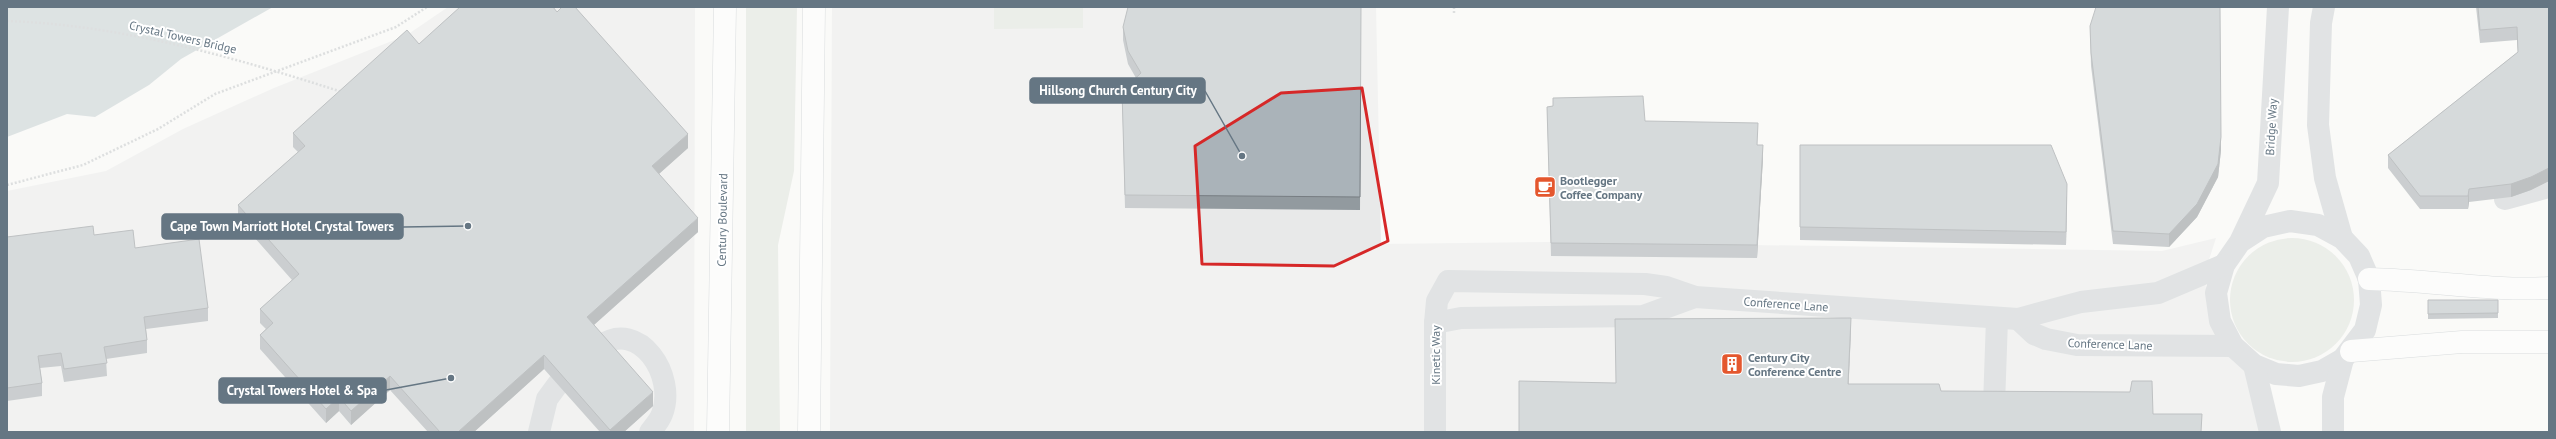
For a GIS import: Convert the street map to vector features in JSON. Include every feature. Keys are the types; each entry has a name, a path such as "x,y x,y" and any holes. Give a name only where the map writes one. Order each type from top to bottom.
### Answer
{"main road":[{"name":"Century Boulevard","path":"718,432 725,7"},
{"path":"809,432 814,7"},
{"path":"2369,279 2408,280 2523,289 2549,288"},
{"path":"2347,355 2462,342 2549,342"}],"lane":[{"name":"Bridge Way","path":"2278,7 2268,183 2240,242 2224,265 2216,292 2220,321 2233,346 2254,365 2276,374 2299,376 2322,371 2347,355"},
{"name":"Bridge Way","path":"2324,7 2321,23 2318,125 2325,178 2342,238"},
{"path":"2505,199 2549,186"},
{"name":"Bridge Way","path":"2240,242 2263,227 2290,221 2318,225 2342,238 2359,256 2369,279 2371,305 2365,330 2347,355 2333,397 2333,432"},
{"name":"Conference Lane","path":"1448,281 1645,284 1666,287 1695,297 2008,319 2081,302 2158,293 2224,265"},
{"name":"Kinetic Way","path":"1435,432 1434,323 1437,301 1448,281"},
{"name":"Conference Lane","path":"1434,323 1461,318 1643,316 1695,297"},
{"path":"1994,405 2008,319"},
{"name":"Conference Lane","path":"2008,319 2046,340 2077,345 2233,346"},
{"path":"600,346 608,340 616,339 634,343 647,350 659,365 665,381 666,400 662,416 650,432"},
{"path":"2254,365 2270,432"},
{"path":"539,432 545,404 558,384"}],"path":[{"path":"7,185 83,165 158,129 215,94 396,27 427,7"},
{"path":"1454,7 1454,14"},
{"name":"Crystal Towers Bridge","path":"7,21 126,33 242,60 343,92"}],"highlighted area":[{"path":"1362,88 1388,241 1334,266 1202,264 1195,146 1281,93"}],"shaded area":[{"path":"7,7 273,7 181,59 149,85 95,117 67,114 7,137"},
{"path":"448,7 695,7 694,432 7,432 7,191 106,171 183,129 274,88 407,35"},
{"path":"746,7 797,7 794,171 778,245 780,432 746,432"},
{"path":"832,7 1376,7 1381,244 1548,242 2162,251 2216,238 2205,272 2207,307 2221,340 2246,365 2262,432 830,432"},
{"path":"994,7 1083,7 1083,28 994,29"},
{"path":"2298,238 2316,242 2327,248 2340,260 2350,276 2354,300 2350,324 2344,335 2332,348 2310,360 2286,362 2268,358 2257,352 2244,340 2232,318 2230,294 2234,276 2240,265 2252,252 2274,240"}],"building":[{"path":"460,7 553,7 557,12 562,7 575,7 688,134 652,166 698,218 587,317 653,392 610,430 544,355 458,432 440,432 390,376 351,411 339,397 326,409 260,335 273,323 260,309 299,274 238,205 305,146 293,133 407,30 419,44"},
{"path":"1128,7 1361,7 1360,197 1125,195 1122,91 1141,73 1128,51 1123,27"},
{"path":"2096,7 2220,7 2221,137 2218,164 2197,204 2169,234 2113,231 2091,53 2090,26"},
{"path":"2478,7 2549,7 2549,168 2531,177 2511,184 2469,189 2468,196 2420,196 2388,155 2518,52 2517,27 2480,30"},
{"path":"1643,96 1645,121 1758,123 1757,145 1763,145 1757,245 1551,243 1547,107 1553,106 1553,98"},
{"path":"1800,145 2051,145 2067,184 2066,232 1800,227"},
{"path":"93,226 94,235 133,230 135,248 199,239 208,308 144,317 147,340 104,347 107,363 64,369 61,353 38,356 42,383 7,388 7,237"},
{"path":"2428,300 2498,300 2498,313 2428,314"},
{"name":"Century City Conference Centre","path":"1851,318 1848,384 1939,384 1941,391 2130,392 2132,381 2152,381 2153,414 2202,414 2201,432 1519,432 1519,381 1616,383 1615,319"}],"place":[{"name":"Hillsong Church Century City","path":"1242,156"},
{"name":"Bootlegger Coffee Company","path":"1545,187"},
{"name":"Cape Town Marriott Hotel Crystal Towers","path":"468,226"},
{"name":"Century City Conference Centre","path":"1732,364"},
{"name":"Crystal Towers Hotel & Spa","path":"451,378"}]}
